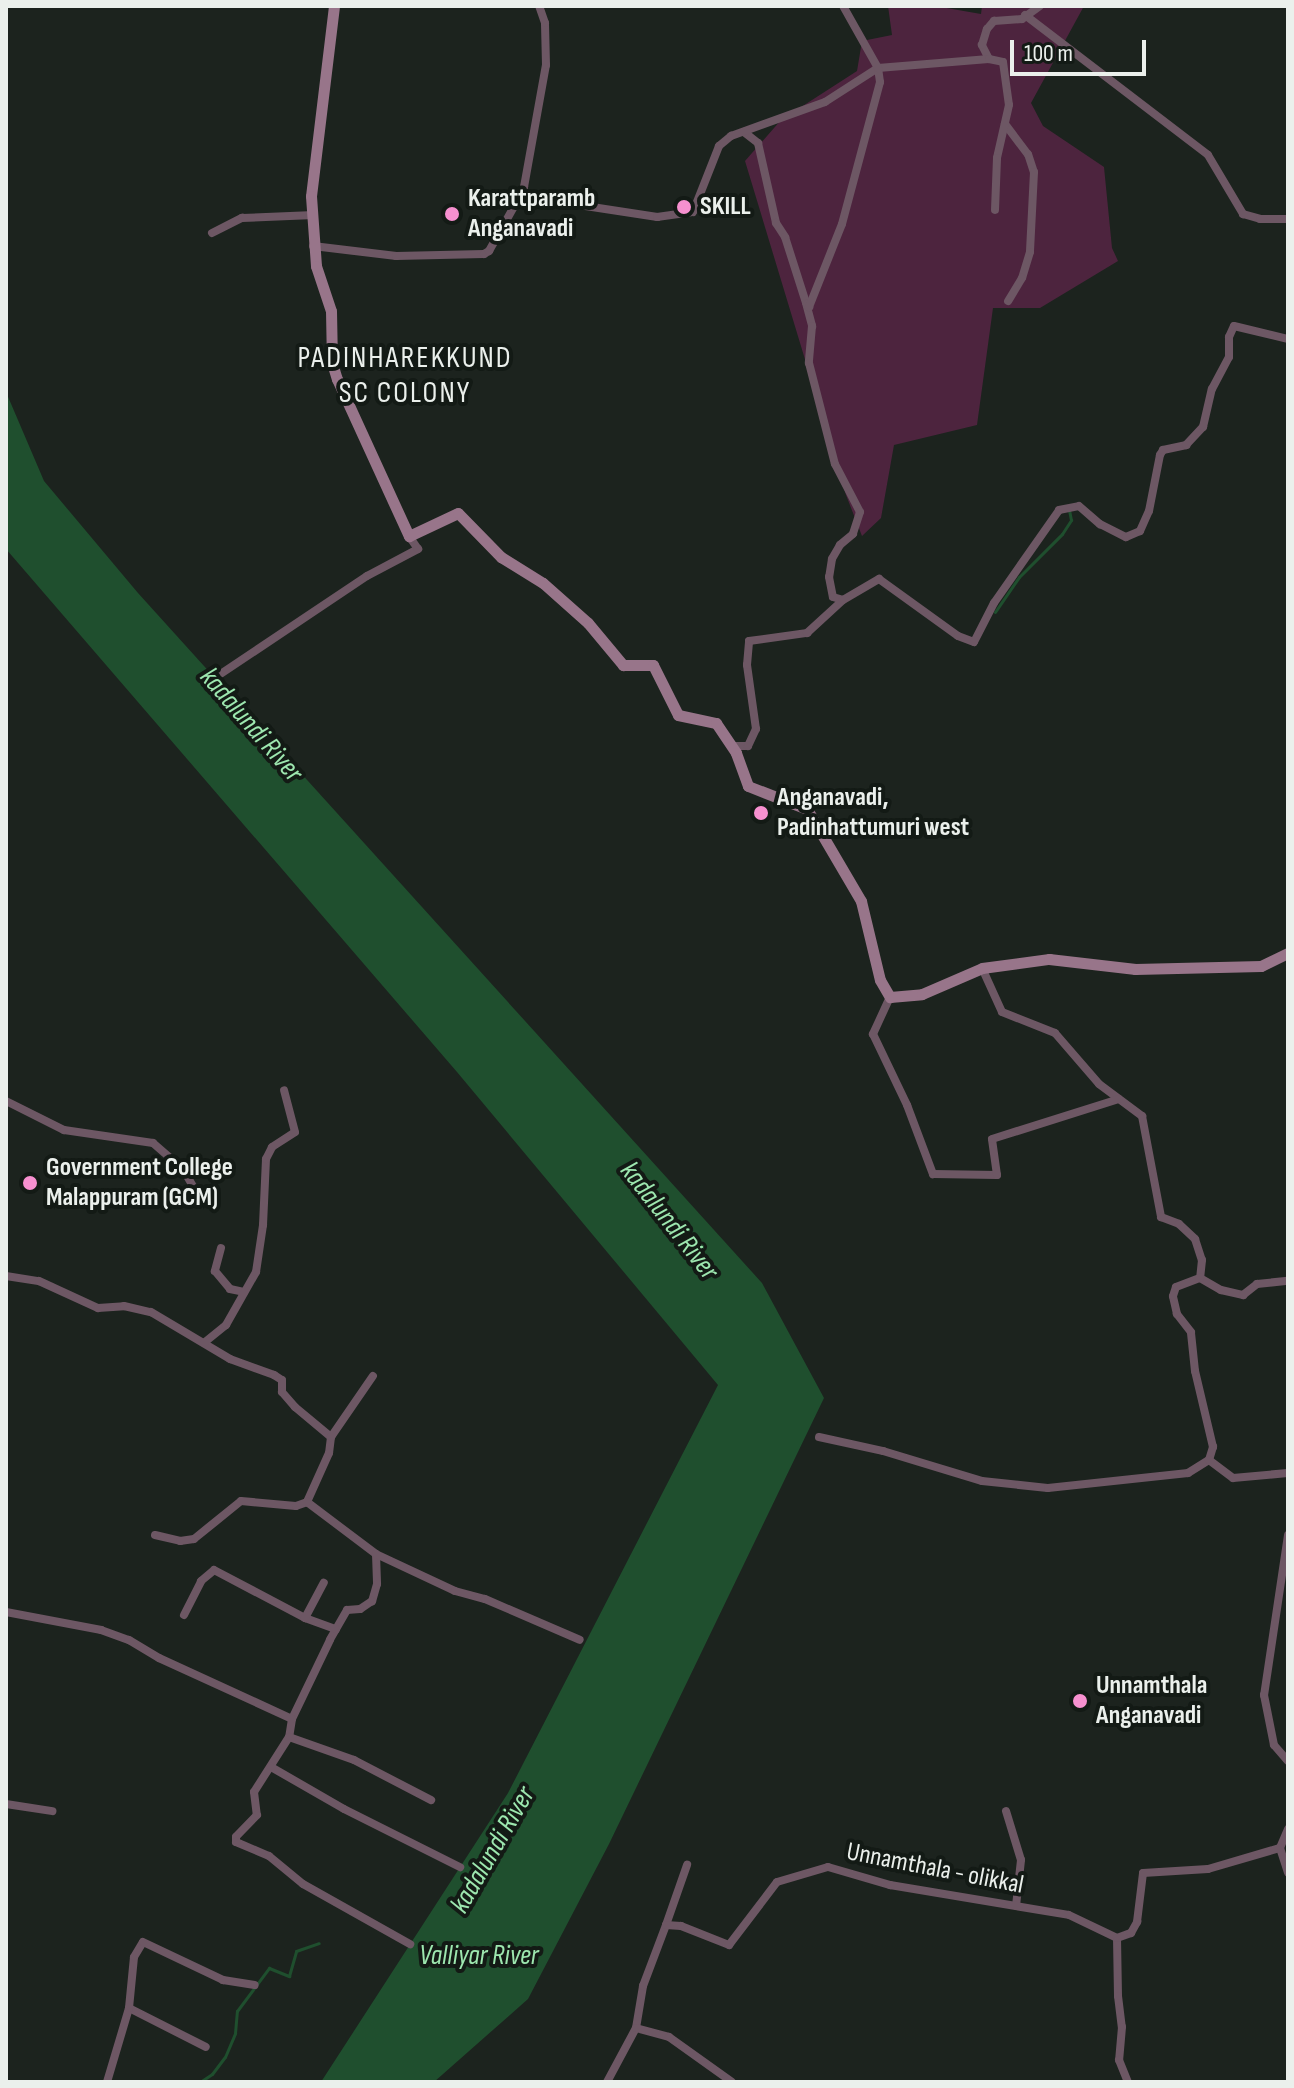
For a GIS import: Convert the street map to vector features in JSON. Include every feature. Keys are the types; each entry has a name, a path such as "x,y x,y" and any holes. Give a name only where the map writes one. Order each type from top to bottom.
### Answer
{"main road":[{"path":"334,6 311,196 313,246 316,266 331,311 332,363 337,379 409,536 458,513 501,557 543,583 588,623 623,665 653,665 678,715 716,723 731,746 748,786 807,809 861,901 880,980 890,997 922,994 982,968 1049,959 1135,969 1261,966 1288,953"}],"street":[{"path":"313,246 396,256 484,254 492,246 520,196 546,65 545,23 539,6"},
{"path":"806,303 809,307 842,224 880,82 878,68 843,6"},
{"path":"989,59 982,45 987,29 994,21 1013,21 1040,6"},
{"path":"1025,15 1208,155 1243,214 1260,219 1288,219"},
{"path":"520,196 657,217 693,212 719,146 743,131 825,102 878,68 989,59 1003,62 1009,105 997,158 995,210"},
{"path":"1005,124 1028,154 1034,172 1030,252 1022,278 1008,301"},
{"path":"743,131 758,143 776,223 785,237 812,326 809,363 835,464 860,512 853,534 840,545 832,559 829,577 833,597 843,600"},
{"path":"212,233 242,218 314,215"},
{"path":"731,746 748,746 756,729 747,665 749,641 807,633 843,600 879,579 958,636 974,642 994,603 1059,510 1079,506 1100,524 1126,537 1140,531 1149,511 1163,450 1186,445 1203,427 1212,389 1229,357 1229,337 1234,326 1288,339"},
{"path":"219,675 367,576 418,549 409,536"},
{"path":"982,968 1002,1012 1055,1033 1099,1084 1142,1116 1161,1217 1179,1224 1195,1239 1202,1260 1200,1278"},
{"path":"890,997 873,1034 907,1105 933,1174 997,1175 992,1139 1119,1099"},
{"path":"205,1342 226,1325 256,1272 261,1246 266,1159 272,1147 295,1132 284,1090"},
{"path":"6,1101 64,1130 153,1143 183,1169 195,1190"},
{"path":"221,1248 215,1271 230,1289 244,1292"},
{"path":"6,1276 39,1281 98,1308 124,1306 151,1312 230,1359 256,1366 282,1380 282,1392 331,1437"},
{"path":"1200,1278 1221,1290 1243,1295 1257,1284 1288,1281"},
{"path":"819,1437 883,1451 982,1481 1048,1488 1188,1473 1209,1460 1213,1447 1195,1371 1191,1332 1177,1314 1173,1296 1176,1287 1200,1278"},
{"path":"155,1535 180,1541 194,1539 241,1501 296,1506 307,1502 329,1453 331,1437 373,1376"},
{"path":"1209,1460 1233,1478 1288,1473"},
{"path":"307,1502 376,1554 455,1591 485,1599 580,1640"},
{"path":"1288,1535 1264,1695 1274,1745 1288,1761"},
{"path":"376,1554 372,1601 360,1609 347,1610 336,1629 292,1719 289,1737 254,1792 257,1815 236,1842 269,1856 303,1884 410,1944"},
{"path":"184,1615 201,1581 214,1570 305,1618 336,1629"},
{"path":"305,1618 324,1583"},
{"path":"6,1612 101,1630 129,1640 159,1658 292,1719"},
{"path":"289,1737 354,1760 431,1800"},
{"path":"271,1767 344,1809 460,1867"},
{"path":"6,1804 52,1811"},
{"path":"1006,1811 1021,1860 1016,1906"},
{"path":"1288,1829 1280,1848 1288,1873"},
{"path":"1128,2082 1119,2060 1122,2027 1117,1938 1131,1933 1137,1922 1143,1873 1208,1869 1280,1848"},
{"path":"607,2082 636,2028 643,1986 687,1865"},
{"name":"Unnamthala - olikkal","path":"666,1925 681,1926 729,1945 777,1882 828,1867 890,1885 1069,1915 1117,1938"},
{"path":"107,2082 129,2008 134,1957 143,1942 223,1980 255,1985"},
{"path":"129,2008 160,2021 206,2047"},
{"path":"636,2028 669,2037 732,2082"}],"shaded area":[{"path":"888,6 935,6 981,14 982,6 1084,6 1031,103 1043,126 1104,167 1112,248 1118,261 1040,308 993,308 977,425 894,445 881,518 862,536 846,495 745,161 781,120 857,71 862,41 892,35"}],"water":[{"name":"Valliyar River","path":"6,392 44,481 138,593 762,1283 824,1398 609,1844 528,1999 434,2082 321,2082 508,1793 718,1385 457,1072 6,549"}],"waterway":[{"path":"995,612 1019,577 1062,534 1071,520 1069,510"},
{"path":"200,2082 212,2074 225,2057 235,2033 237,2011 269,1968 289,1976 296,1951 319,1943"}],"place":[{"name":"SKILL","path":"684,207"},
{"name":"Karattparamb Anganavadi","path":"452,214"},
{"name":"Anganavadi, Padinhattumuri west","path":"761,813"},
{"name":"Government College Malappuram (GCM)","path":"30,1183"},
{"name":"Unnamthala Anganavadi","path":"1080,1701"}],"district":[{"name":"PADINHAREKKUND SC COLONY","path":"405,375"}],"water label":[{"name":"kadalundi River","path":"251,725"},
{"name":"kadalundi River","path":"669,1221"},
{"name":"kadalundi River","path":"493,1850"}]}
